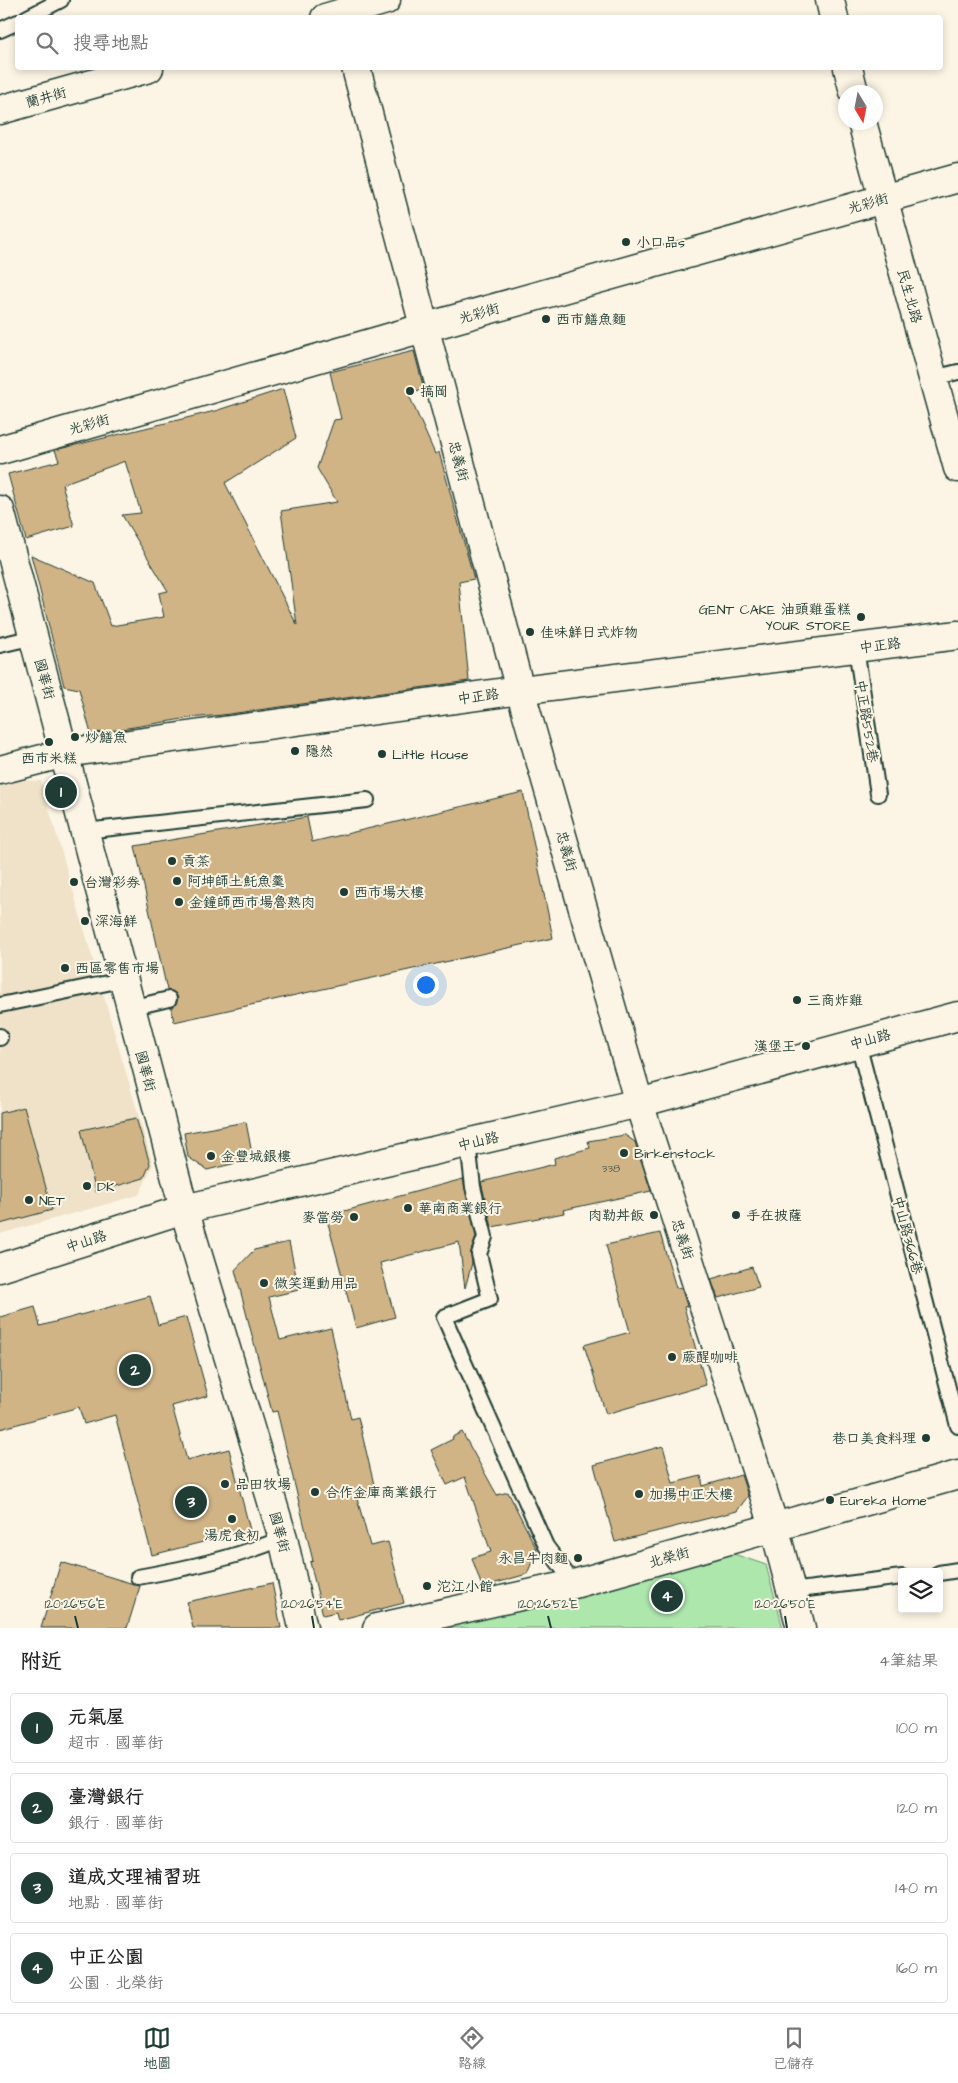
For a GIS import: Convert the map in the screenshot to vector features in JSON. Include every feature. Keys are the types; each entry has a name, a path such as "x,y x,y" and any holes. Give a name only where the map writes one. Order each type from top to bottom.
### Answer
{"street":[{"path":"337,12 386,0"},
{"path":"830,0 833,15"},
{"name":"蘭井街","path":"0,110 143,70"},
{"name":"忠義街","path":"357,70 520,690 639,1103 774,1526 801,1628"},
{"path":"848,70 852,85"},
{"name":"民生北路","path":"864,130 883,199 945,375 958,468"},
{"name":"光彩街","path":"0,450 423,328 958,178"},
{"name":"國華街","path":"0,510 65,753 122,980 184,1209 283,1538 302,1628"},
{"name":"中正路","path":"0,770 65,753 520,690 958,635"},
{"name":"中山路","path":"0,1268 184,1209 639,1103 958,1016"},
{"name":"北榮街","path":"377,1628 574,1584 958,1474"}],"lane":[{"path":"32,15 62,0"},
{"path":"0,30 15,23"},
{"path":"0,645 34,637"},
{"name":"中正路552巷","path":"856,648 878,794"},
{"path":"85,831 367,800"},
{"path":"0,1005 122,980"},
{"path":"130,1008 169,999"},
{"name":"中山路366巷","path":"858,1042 958,1426"},
{"path":"468,1143 473,1187 485,1237 478,1254 490,1299 444,1317 546,1546 574,1584"},
{"path":"138,1577 195,1567 259,1548 283,1538"},
{"path":"943,1572 958,1570"},
{"path":"791,1591 898,1578"}],"shaded area":[{"path":"16,780 41,781 153,1165 139,1195 0,1234 0,785"}],"green space":[{"path":"725,1551 766,1565 783,1628 443,1628"}],"building":[{"path":"414,351 424,389 408,393 435,454 439,452 474,579 459,582 469,681 189,718 91,734 79,689 64,686 31,555 95,583 111,626 164,617 159,593 168,591 122,515 141,513 125,461 62,484 74,526 26,540 8,474 59,461 55,450 215,411 283,389 296,438 225,483 297,625 281,511 337,502 317,468 334,420 341,419 330,372"},
{"name":"西市場大樓","path":"523,792 553,938 174,1022 171,1008 175,1005 178,998 175,993 167,990 135,846 307,817 312,842"},
{"path":"24,1107 52,1210 0,1224 0,1113"},
{"path":"136,1118 150,1164 144,1178 96,1192 81,1130"},
{"path":"246,1122 253,1159 207,1170 188,1157 184,1133"},
{"path":"625,1135 635,1142 651,1191 563,1210 564,1213 492,1227 481,1182 555,1164 554,1158 590,1148 588,1141"},
{"path":"463,1179 476,1237 471,1252 472,1263 465,1288 459,1242 380,1263 395,1317 356,1328 326,1216"},
{"path":"660,1233 676,1288 681,1287 687,1306 684,1307 706,1385 606,1414 584,1345 630,1332 606,1245"},
{"path":"289,1242 299,1290 269,1297 280,1340 331,1328 351,1419 358,1417 376,1493 357,1498 370,1546 388,1542 404,1603 338,1620 336,1612 323,1615 310,1562 313,1561 277,1411 272,1412 235,1270 254,1250"},
{"path":"752,1267 759,1287 718,1298 711,1279"},
{"path":"150,1296 158,1325 186,1317 208,1396 172,1406 187,1460 229,1449 250,1530 152,1555 115,1415 84,1424 79,1407 0,1429 0,1317 35,1307 40,1326"},
{"path":"462,1432 497,1495 508,1492 537,1550 527,1574 482,1587 472,1558 491,1552 465,1477 447,1485 431,1450 453,1439 452,1437"},
{"name":"加揚中正大樓","path":"663,1446 673,1483 701,1476 703,1486 741,1475 748,1496 737,1511 615,1542 594,1465"},
{"path":"61,1562 140,1586 127,1628 41,1628"},
{"path":"272,1583 281,1628 193,1628 187,1602"}],"place":[{"name":"小口品s","path":"626,242"},
{"name":"西市鱔魚麵","path":"546,319"},
{"name":"搞岡","path":"410,391"},
{"name":"GENT CAKE 油頭雞蛋糕 YOUR STORE","path":"861,617"},
{"name":"佳味鮮日式炸物","path":"530,632"},
{"name":"炒鱔魚","path":"75,737"},
{"name":"西市米糕","path":"49,742"},
{"name":"隱然","path":"295,751"},
{"name":"Little House","path":"382,754"},
{"name":"元氣屋","path":"61,792"},
{"name":"貢茶","path":"172,861"},
{"name":"阿坤師土魠魚羹","path":"177,881"},
{"name":"台灣彩券","path":"74,882"},
{"name":"西市場大樓","path":"344,892"},
{"name":"金鐘師西市場魯熟肉","path":"179,902"},
{"name":"深海鮮","path":"85,921"},
{"name":"西區零售市場","path":"65,968"},
{"name":"三商炸雞","path":"797,1000"},
{"name":"漢堡王","path":"806,1046"},
{"name":"Birkenstock","path":"624,1153"},
{"name":"金豐城銀樓","path":"211,1156"},
{"name":"DK","path":"87,1186"},
{"name":"NET","path":"29,1200"},
{"name":"華南商業銀行","path":"408,1208"},
{"name":"肉勒丼飯","path":"654,1215"},
{"name":"手在披薩","path":"736,1215"},
{"name":"麥當勞","path":"354,1217"},
{"name":"微笑運動用品","path":"264,1283"},
{"name":"蕨醒咖啡","path":"672,1357"},
{"name":"臺灣銀行","path":"135,1370"},
{"name":"巷口美食料理","path":"926,1438"},
{"name":"品田牧場","path":"225,1484"},
{"name":"合作金庫商業銀行","path":"315,1492"},
{"name":"加揚中正大樓","path":"639,1494"},
{"name":"Eureka Home","path":"830,1500"},
{"name":"道成文理補習班","path":"191,1502"},
{"name":"湯虎食初","path":"232,1519"},
{"name":"永昌牛肉麵","path":"578,1558"},
{"name":"沱江小館","path":"427,1586"},
{"name":"中正公園","path":"667,1596"}]}
